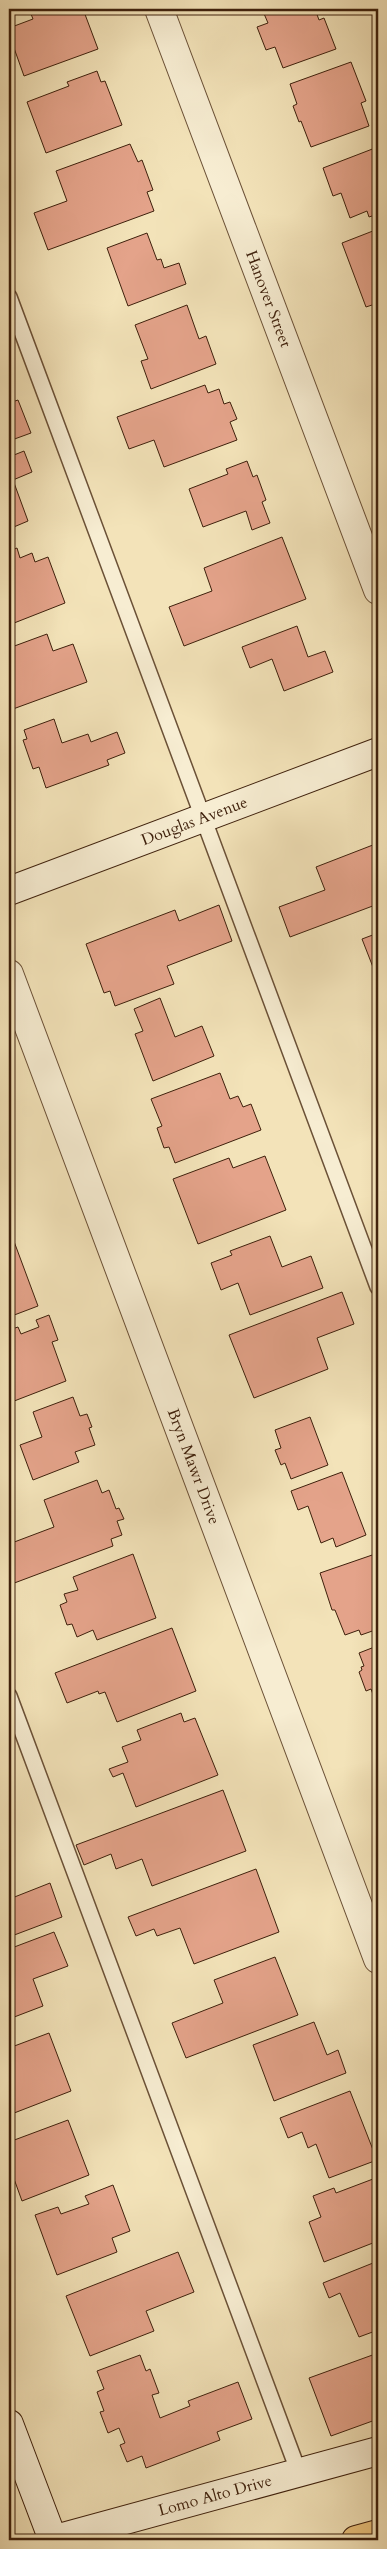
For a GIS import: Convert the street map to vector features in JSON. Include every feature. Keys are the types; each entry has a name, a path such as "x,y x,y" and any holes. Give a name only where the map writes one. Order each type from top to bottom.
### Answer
{"highway":[{"path":"356,2540 378,2534"}],"street":[{"name":"Hanover Street","path":"159,9 378,590"},
{"name":"Douglas Avenue","path":"9,891 378,752"},
{"name":"Bryn Mawr Drive","path":"9,974 378,1960"},
{"path":"9,2424 52,2540"},
{"name":"Lomo Alto Drive","path":"52,2540 378,2451"}],"lane":[{"path":"9,297 378,1287"},
{"path":"9,1696 299,2473"}],"building":[{"path":"29,9 83,9 98,49 24,76 9,34 9,28 33,19"},
{"path":"262,9 315,9 319,20 324,18 336,49 283,68 275,47 266,50 257,27 268,23"},
{"path":"351,62 366,101 361,103 369,126 311,147 293,106 297,104 290,84"},
{"path":"97,71 101,82 105,81 122,125 46,153 27,102 69,86 67,82"},
{"path":"130,144 138,162 142,160 153,190 147,192 154,211 48,250 34,213 67,201 56,171"},
{"path":"375,148 378,156 378,214 369,217 367,211 350,218 341,193 333,196 323,168"},
{"path":"378,229 378,303 366,307 342,243"},
{"path":"147,233 157,260 161,259 164,268 179,263 186,284 128,306 107,248"},
{"path":"187,305 199,339 206,336 216,364 151,389 141,361 148,359 135,325"},
{"path":"205,385 208,393 219,389 224,404 230,402 237,419 230,422 237,440 164,467 154,440 129,449 117,417"},
{"path":"18,400 31,433 9,441 9,403"},
{"path":"24,451 32,472 13,480 28,521 9,529 9,457"},
{"path":"247,461 253,477 257,475 266,500 262,502 270,523 252,530 246,511 203,527 189,489 228,474 226,469"},
{"path":"282,537 306,599 184,646 169,607 212,591 204,568"},
{"path":"17,548 20,558 32,553 35,562 48,557 65,603 9,625 9,551"},
{"path":"297,626 308,657 325,651 333,672 284,691 272,659 250,668 242,647"},
{"path":"47,634 53,651 73,644 87,682 13,709 9,697 9,648"},
{"path":"54,719 62,743 88,734 91,742 117,732 125,753 107,760 109,765 46,788 39,767 33,769 23,740 27,739 24,730"},
{"path":"378,843 378,904 290,937 279,907 325,890 316,867"},
{"path":"219,905 232,941 167,966 174,984 115,1006 110,991 104,993 86,944 175,910 179,921"},
{"path":"378,933 378,980 362,939"},
{"path":"160,998 175,1037 202,1026 214,1056 153,1081 135,1034 143,1031 134,1009"},
{"path":"220,1073 230,1099 238,1096 243,1107 251,1104 261,1130 175,1163 169,1147 164,1148 157,1128 162,1126 151,1099"},
{"path":"265,1156 286,1210 198,1244 173,1179 229,1158 233,1168"},
{"path":"12,1236 38,1306 9,1317 9,1237"},
{"path":"270,1236 282,1267 311,1256 323,1288 250,1315 238,1283 221,1290 211,1263 232,1255 230,1251"},
{"path":"342,1292 354,1324 317,1338 328,1369 254,1398 229,1335"},
{"path":"49,1315 58,1340 52,1342 66,1381 9,1403 9,1330 18,1327 21,1334 39,1327 36,1320"},
{"path":"73,1397 80,1416 87,1414 92,1427 89,1428 95,1445 75,1452 79,1462 33,1480 20,1445 42,1437 33,1412"},
{"path":"310,1417 328,1465 291,1479 285,1463 281,1465 275,1450 281,1448 275,1430"},
{"path":"342,1472 366,1535 336,1547 333,1538 321,1543 308,1506 298,1510 291,1491"},
{"path":"97,1480 102,1493 109,1490 116,1509 119,1508 124,1519 117,1521 122,1535 111,1539 113,1546 9,1585 9,1544 54,1527 44,1500"},
{"path":"378,1553 378,1629 361,1635 359,1630 345,1635 335,1610 332,1610 320,1573"},
{"path":"133,1554 156,1618 97,1640 93,1630 77,1637 72,1624 67,1625 60,1605 67,1602 64,1594 78,1590 73,1577"},
{"path":"172,1628 196,1691 117,1722 105,1692 99,1694 98,1691 67,1703 55,1673"},
{"path":"378,1641 378,1708 371,1689 366,1691 359,1672 362,1670 361,1667 364,1666 359,1653 377,1646 376,1642"},
{"path":"181,1713 184,1722 195,1718 218,1775 136,1807 123,1773 113,1777 109,1769 128,1762 122,1747 141,1740 137,1730"},
{"path":"223,1790 246,1851 152,1886 142,1859 116,1869 111,1854 84,1865 76,1845"},
{"path":"256,1869 279,1932 194,1964 180,1928 157,1936 154,1929 136,1936 128,1917"},
{"path":"50,1883 62,1917 9,1937 9,1890 12,1898"},
{"path":"54,1932 68,1966 33,1979 43,2006 9,2019 9,1949"},
{"path":"275,1957 298,2015 186,2058 172,2023 223,2003 214,1980"},
{"path":"314,2022 327,2055 338,2050 346,2073 274,2101 253,2045"},
{"path":"49,2033 71,2091 9,2115 9,2048"},
{"path":"350,2091 377,2160 329,2178 316,2144 308,2148 302,2132 288,2138 280,2118"},
{"path":"68,2120 89,2175 22,2201 9,2165 9,2142"},
{"path":"373,2179 378,2192 378,2241 324,2262 309,2222 321,2217 313,2196 334,2188 336,2193"},
{"path":"113,2185 130,2231 112,2238 117,2252 57,2275 35,2215 58,2207 61,2214 89,2204 85,2196"},
{"path":"178,2252 194,2292 146,2311 154,2331 90,2356 66,2296"},
{"path":"378,2261 378,2330 359,2337 340,2293 329,2298 323,2283"},
{"path":"378,2353 378,2419 331,2436 309,2378"},
{"path":"140,2355 146,2371 150,2369 159,2393 152,2395 160,2418 190,2406 188,2401 238,2382 252,2419 217,2432 220,2440 146,2468 142,2456 127,2462 120,2445 125,2443 119,2428 108,2433 100,2412 104,2411 97,2392 104,2389 97,2371"}]}
